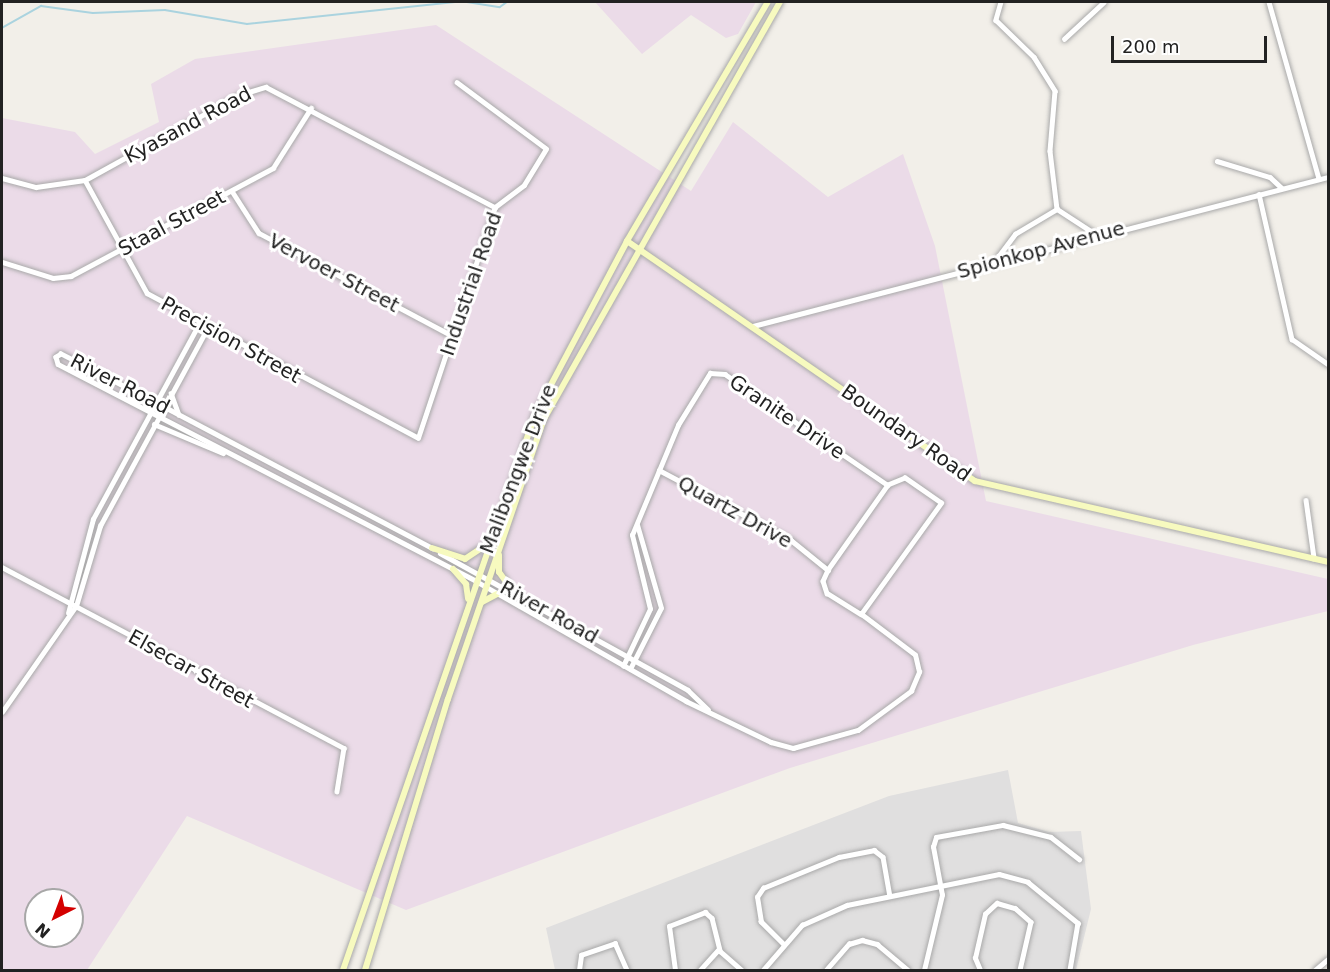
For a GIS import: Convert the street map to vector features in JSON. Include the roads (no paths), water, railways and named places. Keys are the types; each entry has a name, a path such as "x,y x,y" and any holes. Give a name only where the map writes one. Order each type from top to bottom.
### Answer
{"main road":[{"name":"Malibongwe Drive","path":"343,970 477,577 535,415 627,241 768,2"},
{"name":"Malibongwe Drive","path":"365,970 500,542 548,411 637,248 780,2"},
{"name":"Boundary Road","path":"627,241 975,481 1329,562"},
{"path":"432,549 465,559 476,556 491,540"},
{"path":"500,542 499,572 512,590"},
{"path":"453,569 466,586 468,606"},
{"path":"481,603 497,594"}],"street":[{"path":"1001,2 996,20 1034,57 1055,92 1050,151 1057,209 1096,236"},
{"path":"1064,39 1104,2"},
{"path":"1269,2 1319,179"},
{"name":"Industrial Road","path":"422,425 495,207 524,185 546,149 540,140 457,84"},
{"name":"Kyasand Road","path":"2,178 28,186 85,180 250,90 274,88 495,207"},
{"name":"Staal Street","path":"2,262 64,279 232,191 280,161 312,108"},
{"path":"1217,160 1270,177 1282,188"},
{"name":"Spionkop Avenue","path":"753,326 1329,177"},
{"name":"Precision Street","path":"85,180 147,292 207,329 410,435 418,438 422,425"},
{"name":"Vervoer Street","path":"232,191 259,233 453,336"},
{"path":"1259,194 1292,339 1329,364"},
{"path":"994,262 1015,234 1057,209"},
{"path":"68,613 67,602 93,519 154,402 199,324"},
{"path":"2,712 68,613 76,606 99,528 158,415 207,329"},
{"name":"River Road","path":"477,577 432,549 163,406 61,354 56,357 58,364 453,569 512,590 688,690 708,709"},
{"name":"Granite Drive","path":"623,666 650,609 633,545 637,525 659,470 697,389 710,373 719,371 888,485"},
{"path":"171,393 179,415"},
{"path":"154,424 231,455"},
{"name":"Quartz Drive","path":"659,470 775,530 828,570"},
{"path":"708,709 771,742 793,747 858,730 882,715 911,691 919,672 915,655 903,642 827,593 823,581 828,570 888,485 905,478 941,503 861,614"},
{"path":"1306,500 1314,558"},
{"path":"630,669 661,602 637,525"},
{"name":"Elsecar Street","path":"2,567 344,748 337,791"},
{"name":"River Road","path":"488,582 497,594 623,666 708,709"},
{"path":"924,970 940,885 934,840 1003,825 1048,836 1079,859"},
{"path":"784,945 761,922 757,897 763,888 839,857 874,850 883,857 890,895"},
{"path":"763,970 784,945 809,921 890,895 999,874 1028,882 1078,923 1070,970"},
{"path":"981,970 975,961 985,914 997,903 1015,908 1031,922 1020,970"},
{"path":"675,970 668,934 673,923 709,913 719,949 742,970"},
{"path":"826,970 849,944 865,940 908,970"},
{"path":"579,970 581,956 613,943 622,948 627,970"},
{"path":"700,970 719,949"},
{"path":"1315,970 1329,959"}],"waterway":[{"path":"2,28 41,6 93,13 165,10 247,24 455,2"},
{"path":"467,2 500,7 507,2"}]}
